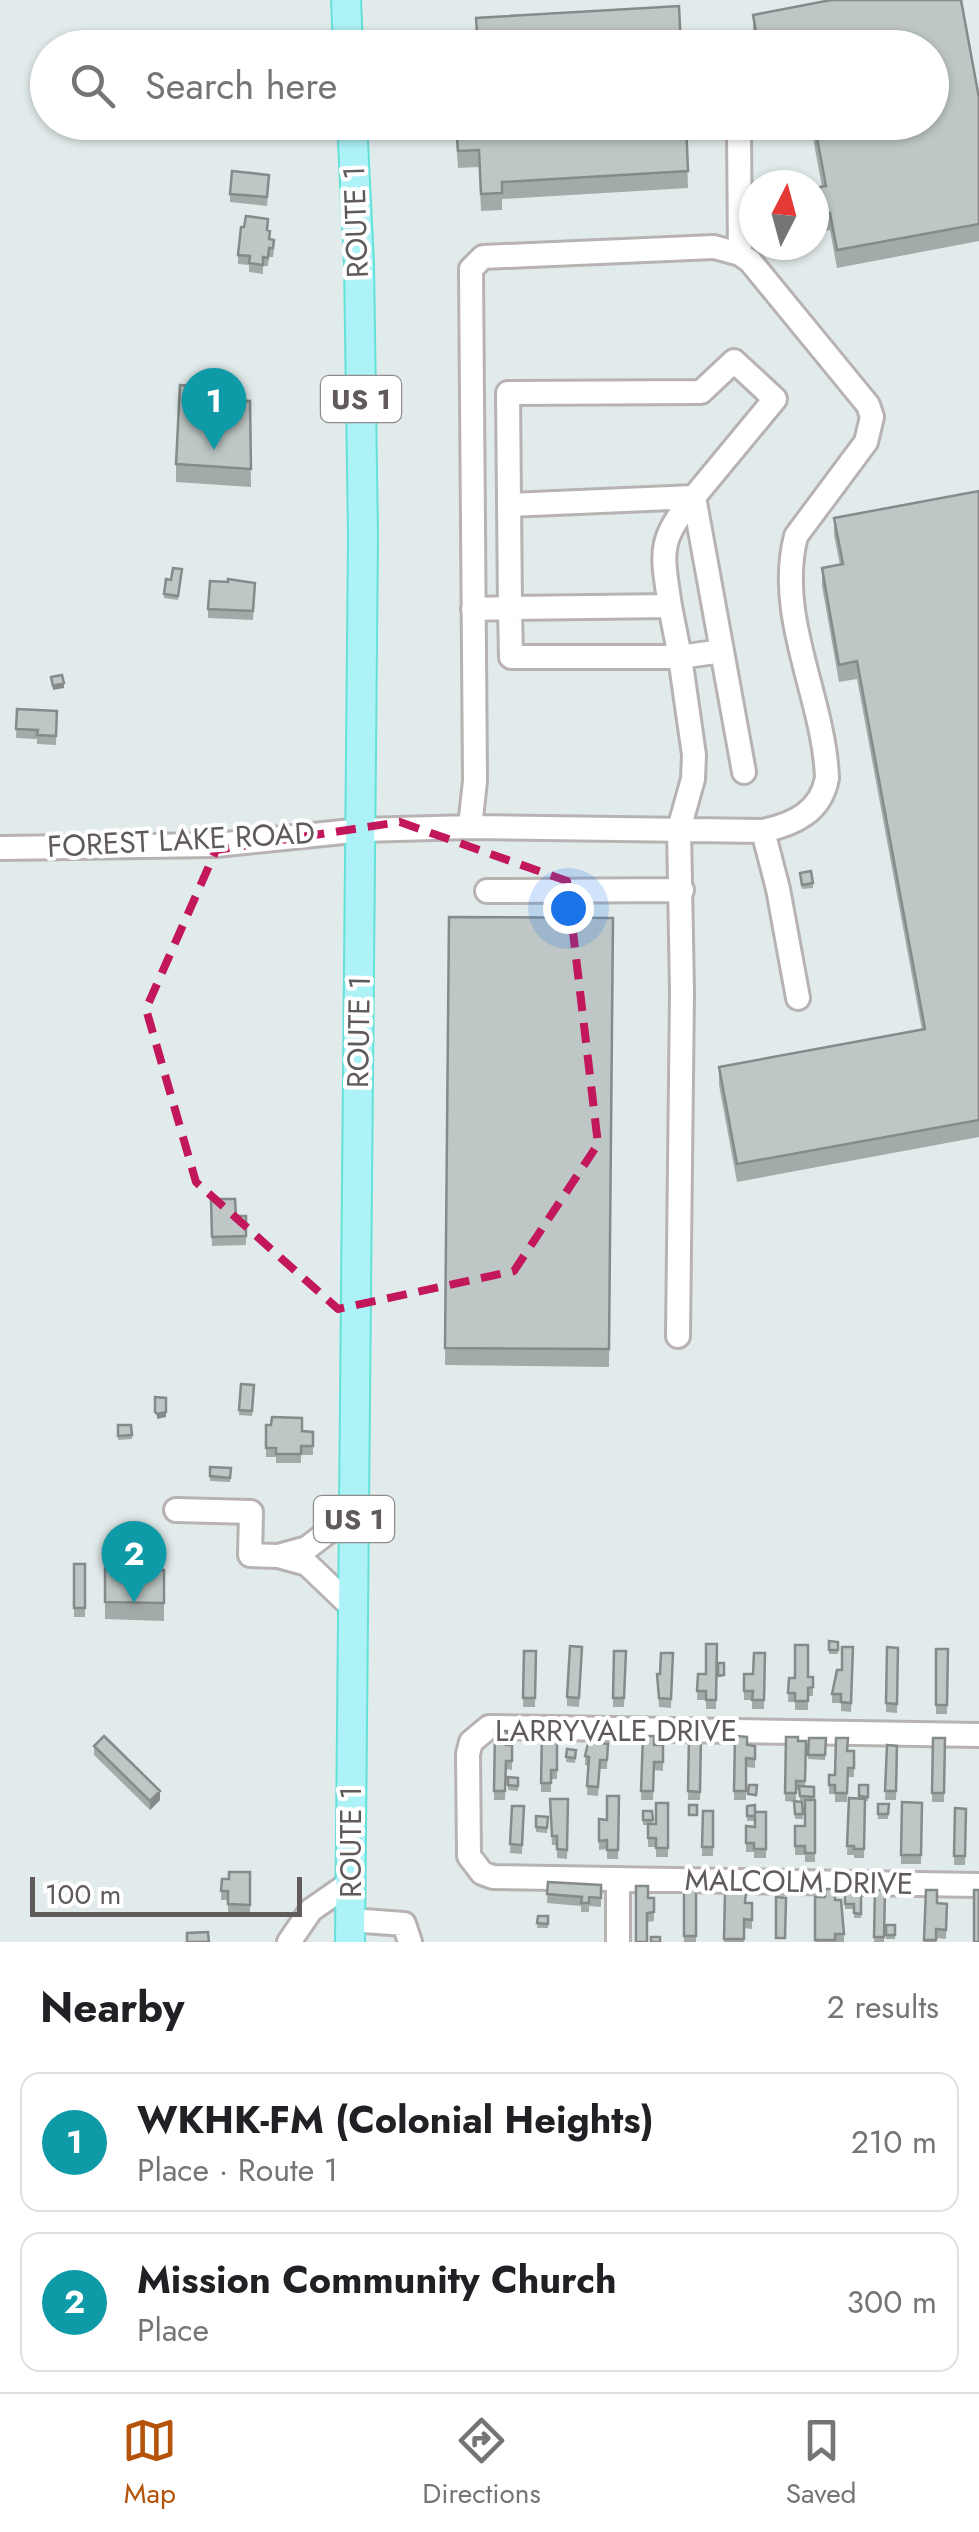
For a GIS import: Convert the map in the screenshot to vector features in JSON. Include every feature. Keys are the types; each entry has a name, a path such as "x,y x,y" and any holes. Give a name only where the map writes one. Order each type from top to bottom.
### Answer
{"main road":[{"path":"346,0 347,30"},
{"name":"ROUTE 1","path":"350,1931 364,536 353,140"}],"street":[{"path":"740,140 740,170"},
{"path":"470,827 475,780 470,276 476,262 483,257 714,247 739,254"},
{"path":"749,260 868,405 872,416 866,442 796,536 792,551 789,576 797,626 826,763 824,796 802,817 763,831 798,998"},
{"path":"678,1336 682,890 679,829 693,779 694,756 680,657 662,550 676,519 775,399 734,361 700,392 508,394 511,656 680,657 722,651"},
{"path":"509,505 694,498"},
{"path":"694,498 744,772"},
{"path":"473,609 670,606"},
{"name":"FOREST LAKE ROAD","path":"0,848 216,844 362,830 470,827 763,831"},
{"path":"487,891 682,890"},
{"path":"176,1510 251,1512 250,1556 278,1556 307,1548 354,1512"},
{"path":"278,1556 307,1564 353,1608"},
{"name":"LARRYVALE DRIVE","path":"618,1880 494,1878 474,1865 467,1847 468,1754 479,1733 499,1726 979,1735"},
{"path":"618,1880 618,1942"},
{"name":"MALCOLM DRIVE","path":"618,1880 979,1885"},
{"path":"289,1942 311,1910 350,1883"},
{"path":"350,1931 404,1924 410,1942"}],"highlighted area":[{"path":"400,822 567,881 598,1144 514,1271 338,1309 196,1182 146,1009 216,850"}],"building":[{"path":"831,0 961,0 979,98 979,224 837,250 829,213 829,170 823,170 817,140 949,140 949,30 756,30 753,15"},
{"path":"679,6 680,30 477,30 476,18"},
{"path":"457,140 687,140 688,171 502,182 502,193 481,194 479,150 458,151"},
{"path":"232,171 269,175 267,197 230,194"},
{"path":"246,216 268,219 269,239 274,240 268,258 263,257 263,265 249,263 250,256 238,255"},
{"path":"180,385 227,389 226,400 250,401 251,469 176,464"},
{"path":"979,491 979,1120 737,1164 719,1067 925,1029 857,661 839,665 822,568 843,564 834,518"},
{"path":"173,568 182,569 178,596 164,594 166,579 171,580"},
{"path":"210,581 255,583 253,611 208,609"},
{"path":"62,675 64,683 53,686 51,677"},
{"path":"17,709 57,711 56,736 16,729"},
{"path":"811,871 813,883 802,885 800,873"},
{"path":"449,917 613,918 609,1349 445,1348"},
{"path":"211,1199 235,1199 236,1216 246,1216 246,1236 212,1237"},
{"path":"241,1384 254,1385 252,1411 239,1410"},
{"path":"155,1397 166,1398 166,1412 155,1412"},
{"path":"272,1417 302,1418 302,1431 313,1432 313,1446 301,1446 301,1454 276,1454 276,1448 266,1448 266,1425 271,1425"},
{"path":"118,1425 131,1425 132,1435 118,1436"},
{"path":"210,1467 231,1468 230,1478 210,1476"},
{"path":"74,1564 85,1564 85,1608 74,1608"},
{"path":"105,1568 164,1570 164,1603 105,1602"},
{"path":"829,1641 838,1642 838,1650 829,1650"},
{"path":"706,1644 717,1644 716,1700 706,1700 706,1691 697,1691 698,1674 706,1674"},
{"path":"795,1645 808,1645 808,1677 813,1677 813,1687 808,1688 808,1701 795,1701 795,1693 788,1693 789,1678 795,1678"},
{"path":"570,1646 582,1647 579,1698 567,1697"},
{"path":"842,1647 853,1647 851,1703 841,1702 841,1694 832,1694 837,1670 842,1670"},
{"path":"887,1647 898,1648 897,1704 886,1703"},
{"path":"936,1649 948,1649 947,1705 936,1705"},
{"path":"524,1651 536,1651 535,1698 523,1698"},
{"path":"614,1651 626,1651 624,1698 613,1698"},
{"path":"661,1653 673,1653 671,1699 659,1698 657,1674"},
{"path":"754,1653 765,1653 764,1700 752,1700 753,1691 744,1691 744,1674 753,1674"},
{"path":"718,1663 724,1663 724,1675 718,1676"},
{"path":"495,1731 507,1731 506,1745 512,1745 512,1761 506,1761 505,1791 494,1791"},
{"path":"542,1733 557,1735 557,1770 551,1770 551,1783 541,1783"},
{"path":"590,1735 600,1736 599,1743 608,1744 607,1760 600,1760 598,1787 587,1786 589,1757 585,1756"},
{"path":"104,1736 160,1791 150,1801 94,1746"},
{"path":"643,1736 654,1736 654,1745 663,1745 663,1762 654,1762 653,1791 641,1791"},
{"path":"689,1736 701,1736 700,1792 688,1791"},
{"path":"735,1736 747,1737 747,1745 755,1746 755,1759 746,1758 746,1791 734,1791"},
{"path":"786,1737 806,1741 805,1781 796,1781 796,1793 785,1793"},
{"path":"809,1738 826,1738 825,1755 808,1755"},
{"path":"836,1738 848,1738 847,1751 854,1751 854,1768 848,1768 847,1793 835,1793 835,1785 829,1785 829,1775 835,1775"},
{"path":"933,1738 945,1738 944,1793 932,1793"},
{"path":"887,1745 897,1746 896,1791 885,1791"},
{"path":"567,1749 576,1750 575,1758 566,1757"},
{"path":"508,1777 518,1778 518,1786 508,1785"},
{"path":"749,1785 757,1785 756,1795 748,1794"},
{"path":"859,1785 868,1785 868,1797 859,1796"},
{"path":"799,1786 814,1787 814,1797 800,1796"},
{"path":"607,1796 619,1796 618,1850 607,1850 607,1840 599,1841 599,1819 607,1820"},
{"path":"849,1798 865,1799 864,1849 847,1846"},
{"path":"550,1799 568,1799 567,1850 557,1849 557,1836 552,1836"},
{"path":"805,1800 815,1800 815,1853 805,1853 805,1846 795,1846 795,1826 805,1826"},
{"path":"794,1801 802,1802 803,1814 795,1814"},
{"path":"902,1802 922,1803 921,1855 901,1855"},
{"path":"656,1803 668,1803 668,1848 656,1848 656,1838 648,1838 648,1824 656,1824"},
{"path":"878,1804 889,1804 888,1814 878,1814"},
{"path":"689,1805 697,1805 697,1815 689,1815"},
{"path":"755,1805 755,1816 747,1816 747,1806"},
{"path":"512,1806 524,1806 522,1845 510,1844"},
{"path":"955,1808 966,1809 965,1856 954,1856"},
{"path":"643,1811 652,1811 653,1820 643,1820"},
{"path":"703,1811 713,1811 713,1847 702,1847"},
{"path":"755,1812 766,1812 766,1849 754,1849 754,1843 746,1843 746,1826 755,1827"},
{"path":"536,1816 548,1817 547,1828 536,1827"},
{"path":"229,1872 250,1872 250,1905 228,1904 228,1891 221,1891 222,1879 229,1879"},
{"path":"548,1882 601,1885 601,1898 589,1897 589,1903 581,1903 582,1897 547,1894"},
{"path":"636,1886 648,1886 648,1898 654,1898 654,1912 647,1913 647,1942 636,1942"},
{"path":"684,1888 696,1888 696,1936 684,1936"},
{"path":"825,1889 835,1889 835,1900 841,1900 844,1934 835,1934 835,1940 815,1940 815,1897 825,1897"},
{"path":"845,1889 861,1889 861,1914 854,1913 854,1904 845,1904"},
{"path":"875,1890 885,1890 884,1937 874,1937"},
{"path":"926,1890 937,1890 937,1903 947,1904 946,1930 936,1929 936,1940 924,1940"},
{"path":"974,1890 979,1890 979,1942 974,1942"},
{"path":"725,1892 746,1892 745,1903 752,1903 752,1920 744,1919 744,1939 724,1939"},
{"path":"776,1897 786,1898 785,1938 776,1938"},
{"path":"538,1916 548,1916 548,1924 537,1923"},
{"path":"886,1925 895,1925 895,1935 886,1935"},
{"path":"208,1932 209,1942 187,1942 187,1933"}],"place":[{"name":"WKHK-FM (Colonial Heights)","path":"214,450"},
{"name":"Mission Community Church","path":"134,1603"}]}
